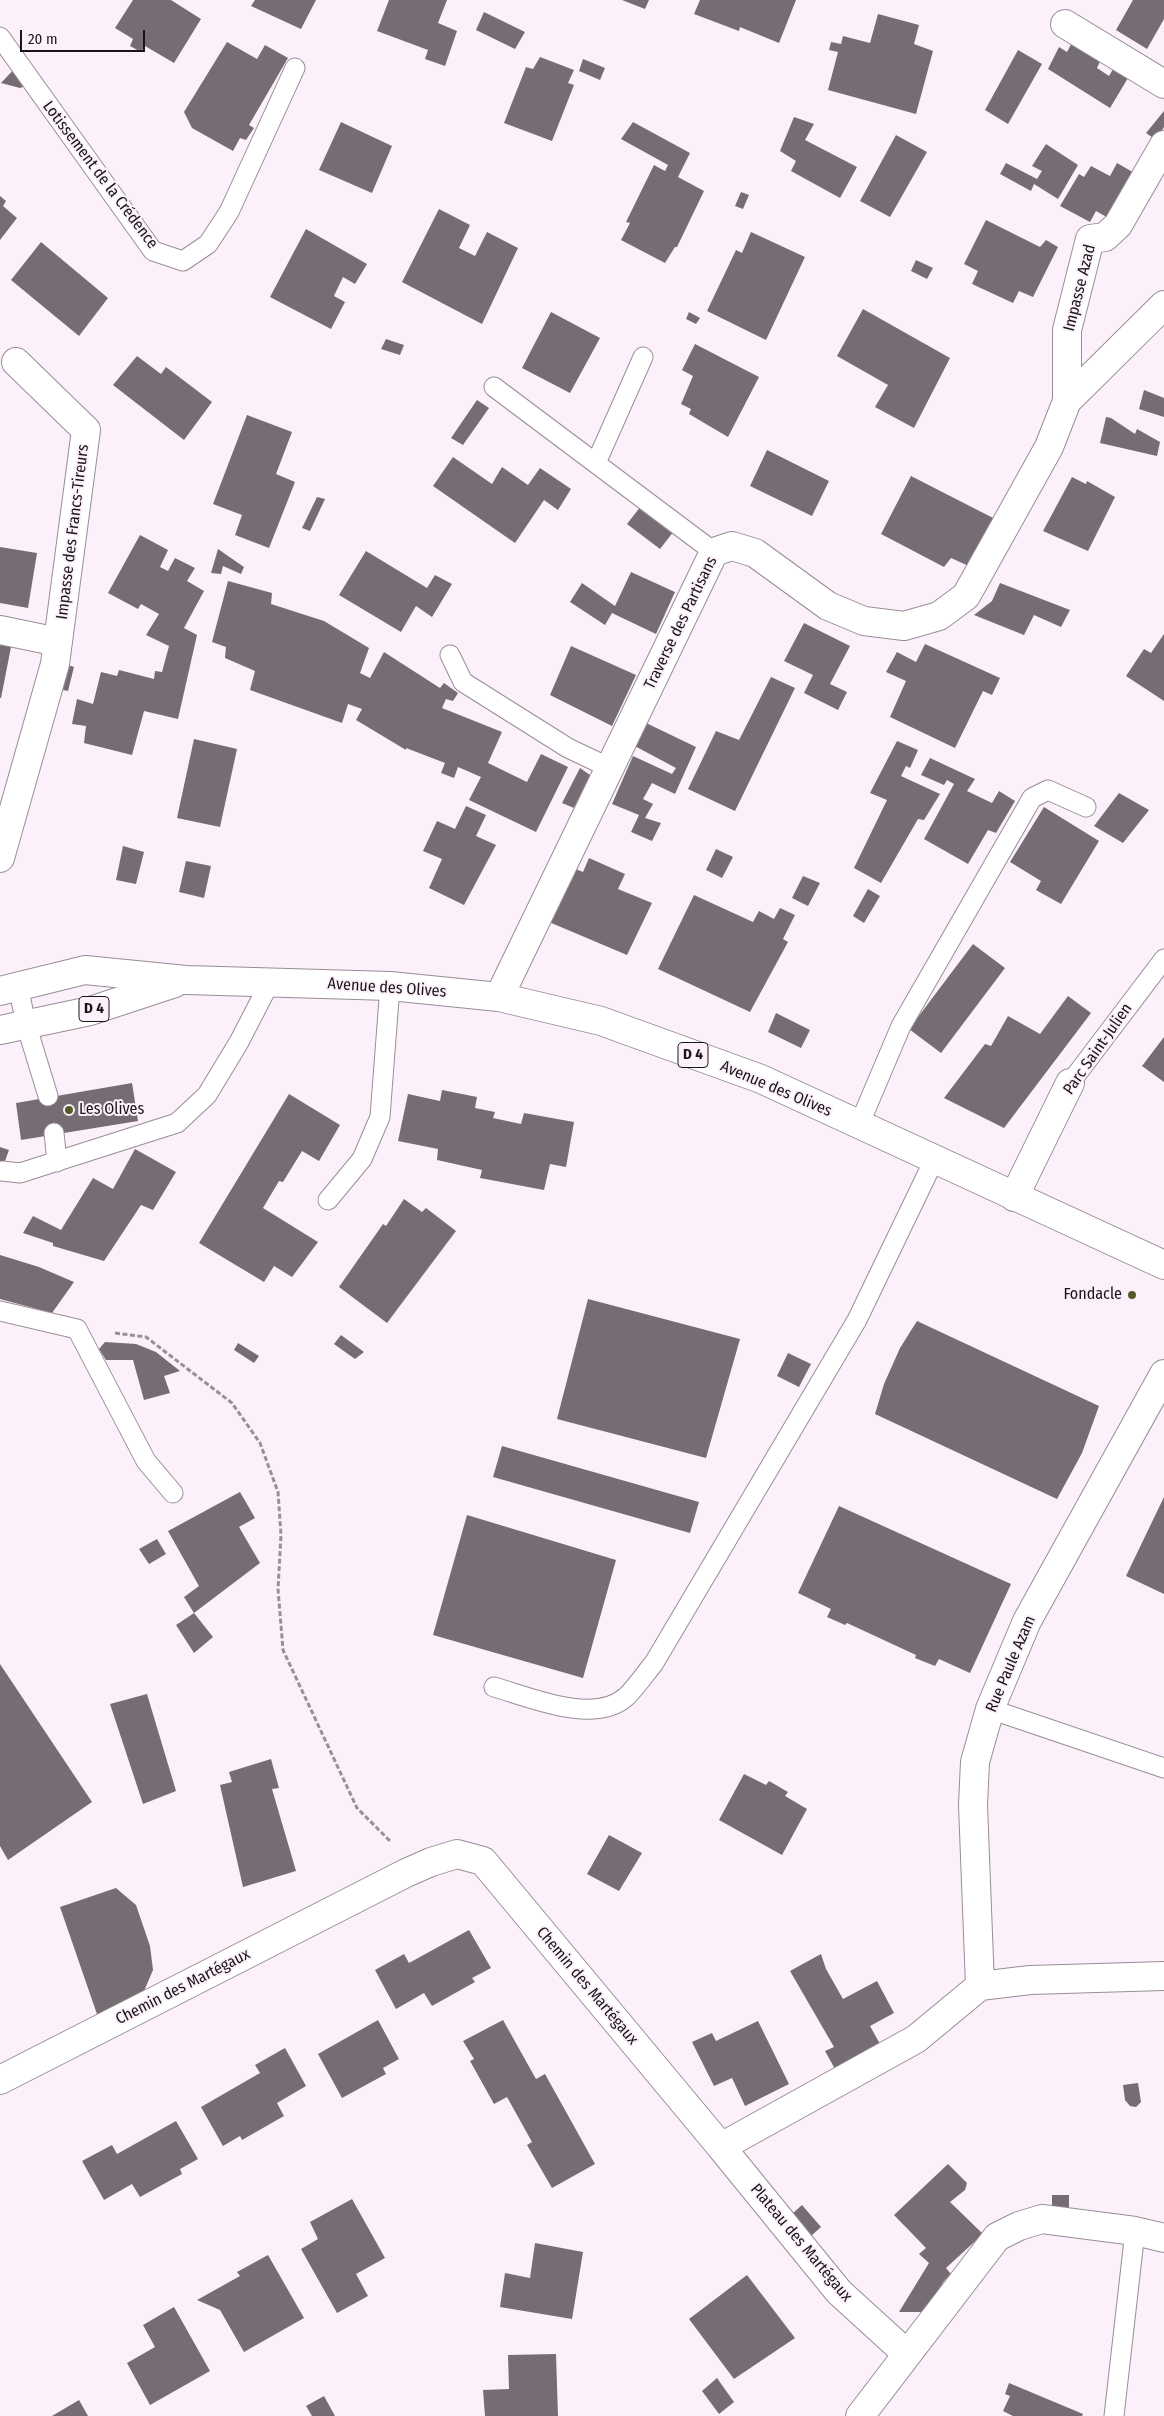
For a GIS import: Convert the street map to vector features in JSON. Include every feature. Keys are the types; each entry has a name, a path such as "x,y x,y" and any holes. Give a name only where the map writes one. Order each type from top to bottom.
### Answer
{"street":[{"path":"1065,24 1164,84"},
{"name":"Impasse Azad","path":"1067,401 1067,330 1090,239 1104,237 1118,225 1164,145"},
{"name":"Traverse des Partisans","path":"499,997 714,552 732,546 755,553 828,606 864,621 904,626 939,616 966,596 1049,447 1067,401 1164,305"},
{"name":"Impasse des Francs-Tireurs","path":"0,858 55,664 86,430 16,362"},
{"name":"Impasse des Francs-Tireurs","path":"0,630 58,642"},
{"name":"Avenue des Olives","path":"9,988 85,970 186,980 390,986 499,997 601,1021 761,1079 1164,1265"},
{"name":"Avenue des Olives","path":"0,1030 90,1011 186,980"},
{"name":"Parc Saint-Julien","path":"1014,1197 1070,1084"},
{"name":"Rue Paule Azam","path":"980,1986 973,1805 975,1762 990,1709 1027,1621 1164,1374"},
{"name":"Chemin des Martégaux","path":"0,2080 431,1862 457,1854 483,1861 721,2147"},
{"path":"721,2147 916,2039 980,1986 1030,1980 1164,1976"},
{"name":"Plateau des Martégaux","path":"721,2147 839,2292 907,2354"},
{"path":"860,2416 997,2237 1019,2226 1042,2219 1135,2231 1164,2238"}],"lane":[{"name":"Lotissement de la Crédence","path":"0,37 153,251 183,261 208,244 229,212 295,68"},
{"path":"596,462 643,357"},
{"path":"494,387 714,552"},
{"path":"450,655 463,682 568,748 610,768"},
{"path":"858,1125 900,1026 1032,798 1048,790 1086,807"},
{"name":"Parc Saint-Julien","path":"1070,1084 1164,959"},
{"path":"2,1171 20,1173 177,1124 207,1095 239,1042 270,982"},
{"path":"328,1200 362,1159 380,1117 390,986"},
{"path":"9,988 26,1024 48,1096"},
{"path":"54,1133 57,1162"},
{"path":"494,1687 564,1708 603,1708 626,1697 654,1663 857,1320 934,1160"},
{"path":"0,1311 77,1329 146,1461 172,1493"},
{"path":"990,1709 1164,1768"},
{"path":"1114,2416 1135,2231"}],"path":[{"path":"77,1329 146,1337 232,1403 260,1443 278,1492 281,1535 278,1589 283,1650 357,1808 401,1851 431,1862"}],"building":[{"path":"133,0 171,0 201,19 174,63 145,46 141,52 130,46 133,39 115,28"},
{"path":"255,0 316,0 301,29 251,6"},
{"path":"389,0 447,0 438,23 457,31 445,66 425,59 428,50 377,31"},
{"path":"622,0 649,0 645,9"},
{"path":"700,0 796,0 779,43 740,27 739,31 694,14"},
{"path":"1133,0 1164,0 1164,19 1147,49 1116,30"},
{"path":"484,12 525,32 515,49 476,30"},
{"path":"878,14 919,25 914,44 933,51 916,114 828,90 838,52 829,50 831,42 841,44 843,36 870,43"},
{"path":"1075,37 1103,55 1097,68 1109,76 1116,64 1131,73 1110,108 1048,69 1059,47 1067,52"},
{"path":"227,42 257,59 265,45 288,58 249,125 254,128 246,140 240,138 233,151 192,128 184,112"},
{"path":"1018,50 1042,64 1008,124 985,110"},
{"path":"540,57 574,70 568,83 574,85 552,141 504,123 526,67 533,69"},
{"path":"583,59 605,68 600,80 579,71"},
{"path":"17,66 30,84 20,88 1,83"},
{"path":"1164,111 1164,127 1156,140 1146,133"},
{"path":"794,117 814,124 805,140 857,167 840,198 791,171 796,161 780,151"},
{"path":"341,122 392,146 372,193 319,170"},
{"path":"633,122 690,153 678,177 704,191 677,247 675,247 665,263 621,240 630,223 626,222 654,165 665,171 668,165 621,139"},
{"path":"896,135 927,152 890,217 860,201"},
{"path":"1046,144 1078,165 1058,199 1034,184 1031,191 1000,174 1006,163 1037,179 1042,171 1032,166"},
{"path":"1117,163 1136,174 1110,219 1096,211 1090,222 1060,206 1079,174 1084,177 1091,166 1110,176"},
{"path":"741,192 749,195 743,209 735,206"},
{"path":"0,196 6,201 3,206 17,218 0,240"},
{"path":"439,209 470,225 459,248 475,256 487,232 518,248 482,324 402,282"},
{"path":"986,220 1040,247 1046,240 1058,247 1033,297 1019,291 1013,303 972,284 978,271 964,264"},
{"path":"306,229 367,264 355,284 343,277 334,296 345,302 331,329 270,297"},
{"path":"751,232 805,257 766,340 707,311 736,250 742,253"},
{"path":"41,242 108,298 79,336 11,280"},
{"path":"916,260 933,268 927,279 911,271"},
{"path":"863,309 950,358 914,428 875,407 888,385 837,356"},
{"path":"551,312 600,338 570,393 522,368"},
{"path":"689,312 700,318 696,324 686,319"},
{"path":"386,339 404,345 400,355 381,349"},
{"path":"695,344 759,377 728,437 689,414 691,409 681,404 693,376 682,370"},
{"path":"137,356 161,374 166,367 212,402 184,440 113,385"},
{"path":"1144,390 1164,398 1164,417 1139,409"},
{"path":"477,400 489,408 463,445 451,438"},
{"path":"247,415 292,432 276,474 295,482 269,548 235,535 242,515 213,504"},
{"path":"1106,417 1111,418 1135,434 1137,429 1160,442 1157,456 1100,443"},
{"path":"767,450 829,481 812,516 750,486"},
{"path":"453,457 492,484 502,467 528,485 540,468 571,489 558,510 544,500 515,543 433,486"},
{"path":"911,476 997,520 971,567 951,558 944,567 881,534"},
{"path":"1072,477 1086,484 1087,481 1115,497 1088,551 1043,531"},
{"path":"317,497 325,499 310,531 302,528"},
{"path":"641,506 674,531 660,549 627,524"},
{"path":"140,535 168,550 160,567 168,571 175,558 195,568 187,581 204,591 184,628 197,635 178,719 144,711 132,755 84,743 86,726 72,724 77,699 93,704 101,672 117,676 119,670 154,679 155,671 162,672 169,646 146,635 159,614 141,604 138,609 108,593"},
{"path":"0,547 37,553 28,608 0,603"},
{"path":"218,549 244,567 241,574 223,566 221,574 211,573"},
{"path":"366,551 427,588 435,575 452,584 432,617 416,606 401,632 339,595"},
{"path":"631,572 675,592 656,634 612,613 605,625 570,602 582,583 615,606"},
{"path":"228,581 272,593 271,604 324,621 369,648 360,673 370,678 384,652 440,688 444,683 458,693 453,701 446,699 442,708 502,732 488,763 527,782 541,754 568,767 536,832 469,800 481,777 458,767 454,778 441,773 445,763 406,748 406,750 356,720 362,709 348,704 342,723 250,690 255,671 225,658 226,647 212,642"},
{"path":"1000,583 1070,610 1061,627 1034,615 1024,635 974,615 992,601"},
{"path":"804,623 850,646 830,684 847,692 838,710 804,693 813,675 784,661"},
{"path":"1164,634 1164,701 1126,676 1144,649 1151,653"},
{"path":"0,640 12,642 1,698 0,698"},
{"path":"925,644 1000,678 992,695 983,691 955,748 890,717 906,681 886,672 897,652 916,662"},
{"path":"571,646 636,675 612,726 550,695"},
{"path":"65,664 74,667 68,691 58,689"},
{"path":"771,677 795,688 735,811 688,789 716,731 739,740"},
{"path":"642,721 696,747 675,794 652,783 643,799 653,804 645,818 661,823 652,841 631,832 639,815 612,804 633,756 672,774 676,768 631,744"},
{"path":"194,739 237,749 220,827 177,818"},
{"path":"897,741 918,750 910,768 906,766 901,776 940,794 924,820 918,819 881,883 854,868 887,800 870,793"},
{"path":"930,758 975,779 967,791 992,803 999,791 1015,801 996,833 988,830 968,864 924,839 954,784 947,780 944,785 921,775"},
{"path":"580,768 590,775 574,808 562,803"},
{"path":"1119,793 1149,810 1123,843 1094,826"},
{"path":"466,806 486,815 476,836 496,845 464,905 429,888 442,859 423,851 437,821 455,829"},
{"path":"1044,807 1099,841 1061,904 1036,890 1041,881 1010,862"},
{"path":"123,846 144,852 136,884 116,880"},
{"path":"716,849 733,857 722,878 706,870"},
{"path":"589,858 625,874 618,889 652,903 627,955 549,922 573,868 583,872"},
{"path":"186,861 211,866 204,898 179,892"},
{"path":"803,876 820,883 808,906 792,898"},
{"path":"868,889 880,896 864,923 853,916"},
{"path":"694,895 753,922 759,911 774,919 780,908 795,915 783,939 788,942 750,1012 658,969"},
{"path":"973,944 1005,968 941,1053 909,1029"},
{"path":"1068,996 1091,1013 1004,1128 944,1098 985,1044 991,1046 1008,1016 1040,1034"},
{"path":"776,1013 810,1030 801,1048 768,1032"},
{"path":"1164,1037 1164,1082 1142,1066"},
{"path":"132,1083 138,1121 21,1140 16,1103"},
{"path":"442,1090 477,1097 475,1108 495,1112 493,1118 521,1124 524,1113 574,1122 566,1167 550,1164 544,1190 480,1178 482,1170 437,1160 438,1149 398,1141 408,1094 440,1101"},
{"path":"289,1094 340,1125 319,1161 302,1151 283,1182 279,1181 263,1208 318,1242 292,1277 274,1266 264,1282 199,1243"},
{"path":"0,1147 9,1150 0,1175"},
{"path":"135,1149 176,1172 153,1210 141,1205 104,1261 53,1246 53,1243 23,1233 33,1216 61,1230 93,1178 113,1189"},
{"path":"404,1199 422,1212 426,1208 456,1231 387,1323 339,1287 383,1224 386,1226"},
{"path":"0,1255 39,1267 74,1282 52,1313 0,1299"},
{"path":"588,1299 740,1339 706,1458 557,1419"},
{"path":"917,1321 1099,1406 1082,1453 1057,1499 875,1414 884,1384 900,1348"},
{"path":"341,1335 364,1352 355,1359 334,1344"},
{"path":"105,1342 136,1344 156,1352 180,1371 164,1376 170,1393 144,1400 133,1360 106,1360 99,1349"},
{"path":"238,1343 259,1356 254,1363 234,1350"},
{"path":"788,1353 811,1364 799,1387 777,1376"},
{"path":"502,1446 699,1502 690,1533 493,1477"},
{"path":"240,1492 255,1518 239,1527 260,1563 194,1613 184,1597 199,1586 168,1531"},
{"path":"1164,1497 1164,1594 1126,1576"},
{"path":"839,1506 1011,1584 970,1673 939,1659 935,1666 915,1658 916,1655 847,1623 845,1625 827,1617 831,1609 798,1593"},
{"path":"467,1515 616,1560 583,1678 433,1635"},
{"path":"157,1539 166,1554 149,1564 139,1549"},
{"path":"194,1613 213,1637 194,1653 176,1625"},
{"path":"0,1664 92,1802 8,1860 0,1846"},
{"path":"147,1694 176,1791 143,1804 110,1704"},
{"path":"271,1759 279,1788 272,1789 296,1871 243,1887 220,1785 232,1782 229,1772"},
{"path":"744,1774 766,1785 769,1781 788,1792 785,1796 807,1809 782,1855 719,1820"},
{"path":"609,1835 642,1853 619,1891 587,1874"},
{"path":"116,1888 136,1905 150,1946 153,1970 141,1998 99,2020 60,1907"},
{"path":"469,1930 491,1968 472,1978 475,1982 432,2006 424,1993 396,2009 375,1970 404,1954 409,1963"},
{"path":"821,1954 826,1969 843,1999 877,1981 894,2013 870,2026 880,2044 835,2069 825,2051 834,2047 790,1971"},
{"path":"378,2020 399,2059 383,2068 386,2074 342,2098 318,2054"},
{"path":"503,2020 536,2079 545,2074 595,2164 552,2188 527,2145 532,2142 507,2097 494,2104 470,2061 474,2059 463,2041"},
{"path":"758,2021 789,2084 745,2106 732,2078 714,2086 692,2042 712,2033 716,2041"},
{"path":"285,2048 306,2086 277,2103 284,2116 242,2140 240,2136 223,2146 201,2107 260,2073 255,2065"},
{"path":"1138,2083 1141,2102 1136,2107 1130,2106 1125,2100 1123,2085"},
{"path":"176,2121 198,2159 180,2169 182,2174 140,2197 132,2184 104,2200 82,2161 112,2145 117,2154"},
{"path":"948,2164 967,2183 965,2190 950,2202 983,2234 946,2268 951,2274 944,2281 925,2312 899,2312 929,2263 919,2254 926,2248 894,2215"},
{"path":"1052,2195 1069,2195 1069,2208 1052,2208"},
{"path":"352,2199 385,2258 356,2274 368,2296 337,2313 301,2249 318,2239 310,2222"},
{"path":"802,2205 821,2227 811,2236 792,2214"},
{"path":"535,2243 583,2252 572,2319 500,2307 505,2273 530,2278"},
{"path":"268,2255 304,2318 244,2352 220,2310 197,2300 240,2276 237,2272"},
{"path":"747,2275 795,2338 734,2379 689,2319"},
{"path":"174,2307 210,2371 150,2405 127,2363 155,2347 143,2325"},
{"path":"556,2354 558,2416 485,2416 483,2390 509,2389 508,2355"},
{"path":"717,2378 734,2402 719,2414 702,2391"},
{"path":"1009,2383 1083,2414 1082,2416 1013,2416 1003,2411 1010,2396 1005,2394"},
{"path":"324,2396 335,2416 312,2416 306,2406"},
{"path":"79,2400 88,2416 52,2416"}],"place":[{"name":"Les Olives","path":"69,1110"},
{"name":"Fondacle","path":"1132,1295"}]}
